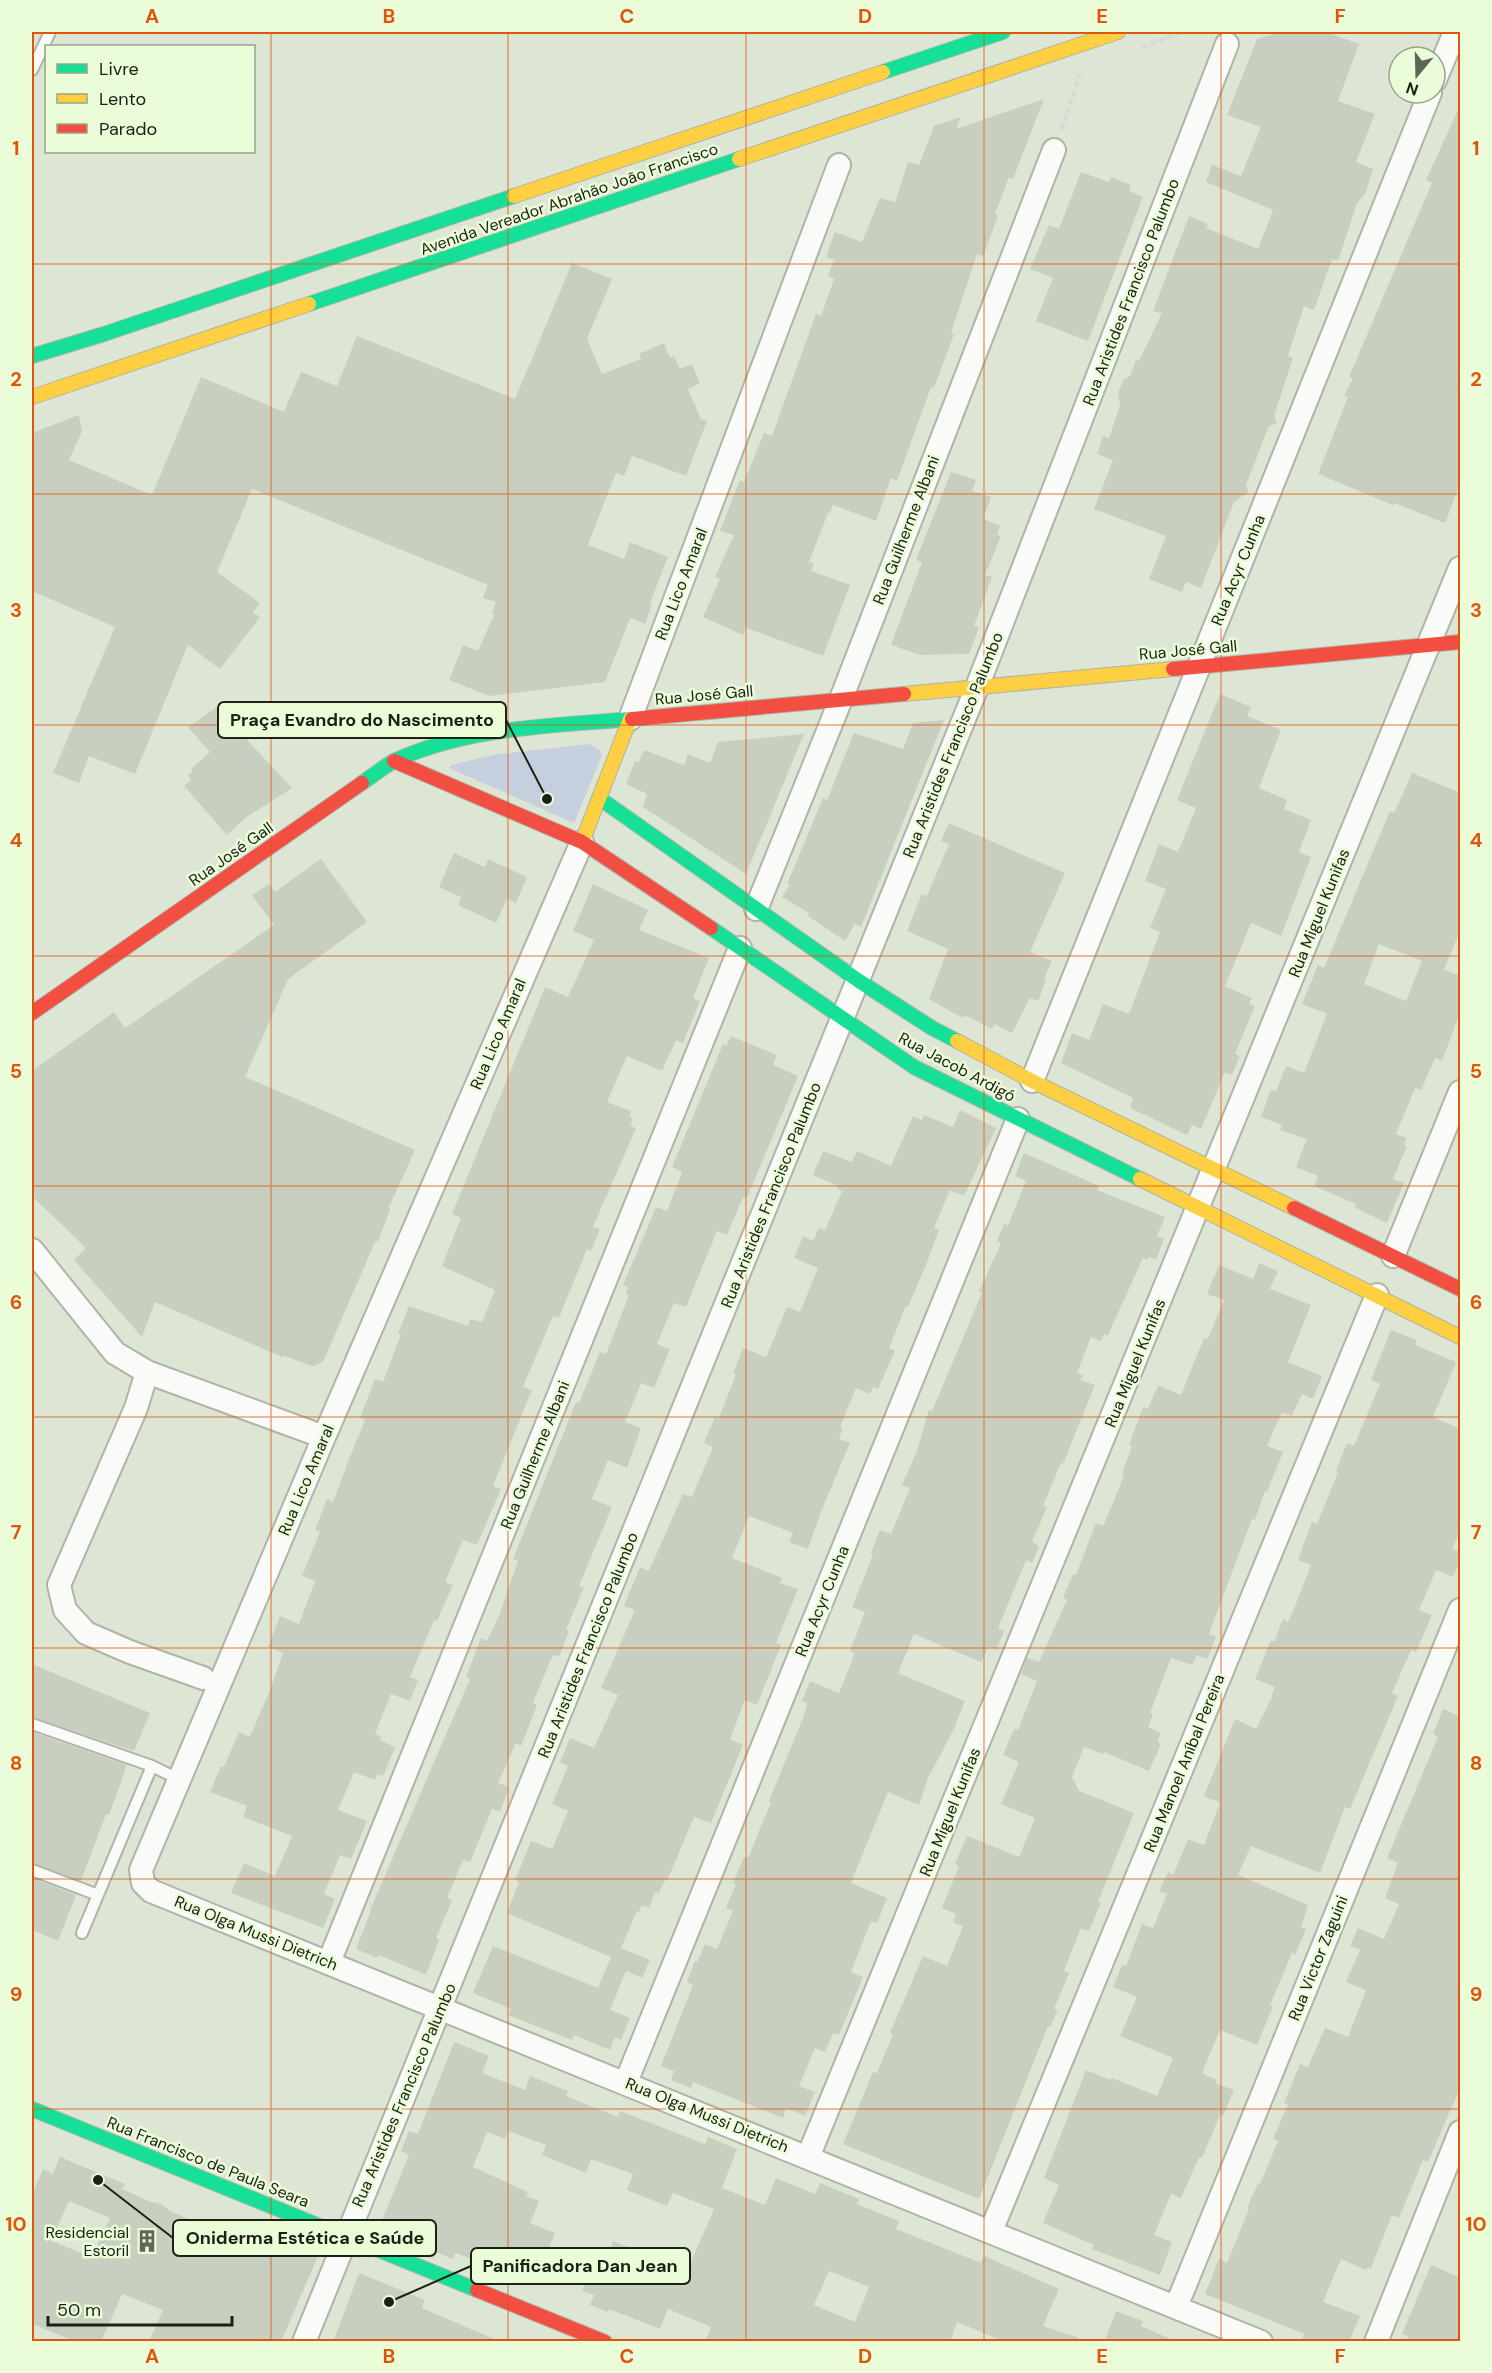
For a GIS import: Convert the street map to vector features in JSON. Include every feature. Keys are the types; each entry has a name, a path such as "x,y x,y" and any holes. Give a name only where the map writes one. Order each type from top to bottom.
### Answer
{"main road":[{"name":"Avenida Vereador Abrahão João Francisco","path":"32,356 116,331 1003,32"},
{"name":"Avenida Vereador Abrahão João Francisco","path":"32,397 1118,32"},
{"name":"Rua José Gall","path":"32,1012 394,761 428,747 462,738 513,730 1461,642"},
{"name":"Rua Lico Amaral","path":"582,842 630,719"},
{"name":"Rua Jacob Ardigó","path":"394,761 582,842 628,869 914,1067 1461,1337"},
{"name":"Rua Jacob Ardigó","path":"599,798 859,981 932,1028 1032,1081 1461,1289"},
{"name":"Rua Francisco de Paula Seara","path":"32,2109 605,2342"}],"street":[{"path":"1447,51 1455,32"},
{"name":"Rua Aristides Francisco Palumbo","path":"304,2342 859,981 977,687 1227,45"},
{"name":"Rua Acyr Cunha","path":"1032,1081 1425,105"},
{"name":"Rua Guilherme Albani","path":"756,909 841,699 1054,150"},
{"name":"Rua Lico Amaral","path":"630,719 839,165"},
{"name":"Rua Miguel Kunifas","path":"808,2157 1461,568"},
{"name":"Rua Lico Amaral","path":"151,1891 143,1883 141,1870 324,1437 582,842"},
{"name":"Rua Guilherme Albani","path":"329,1962 740,948"},
{"path":"1393,1256 1461,1092"},
{"name":"Rua Acyr Cunha","path":"626,2082 1018,1119"},
{"path":"32,1250 115,1353 147,1372 324,1437"},
{"name":"Rua Manoel Aníbal Pereira","path":"991,2231 1377,1295"},
{"path":"147,1372 136,1408 59,1585 65,1610 86,1633 130,1652 203,1678"},
{"name":"Rua Victor Zaguini","path":"1176,2307 1461,1610"},
{"name":"Rua Olga Mussi Dietrich","path":"151,1891 626,2082 1261,2342"},
{"path":"1376,2342 1461,2132"}],"lane":[{"path":"32,70 50,32"},
{"path":"32,1724 152,1766 180,1780"},
{"path":"82,1933 152,1766"},
{"path":"32,1870 98,1895"}],"path":[{"path":"1054,150 1082,69"}],"shaded area":[{"path":"589,744 599,749 602,755 574,823 449,768 451,765 493,755"}],"building":[{"path":"1279,32 1326,32 1359,44 1338,101 1375,114 1356,162 1373,169 1365,194 1357,203 1338,261 1332,259 1314,310 1304,306 1288,356 1293,358 1274,416 1277,423 1269,426 1246,485 1248,492 1234,502 1201,588 1186,582 1182,592 1149,579 1166,536 1094,509 1113,460 1097,454 1103,436 1109,438 1120,405 1118,393 1123,380 1130,376 1136,360 1139,361 1162,313 1153,311 1189,216 1208,224 1206,228 1258,249 1273,210 1206,182 1212,165 1241,176 1261,127 1227,115 1257,39"},
{"path":"1044,99 1013,179 1009,177 983,256 977,254 951,333 954,334 934,388 931,387 897,481 891,478 876,521 833,505 828,513 809,562 814,564 811,571 850,585 823,656 746,628 743,635 703,617 720,579 715,577 734,535 720,531 740,480 744,482 764,433 772,436 816,314 821,316 834,279 828,276 834,260 826,257 835,232 862,242 880,198 895,202 908,162 919,165 934,126 961,117 956,129"},
{"path":"1461,103 1461,482 1445,523 1394,503 1393,505 1318,474 1348,397 1344,396 1353,378 1349,377 1432,183 1426,180"},
{"path":"1081,172 1109,182 1111,177 1131,185 1129,191 1143,197 1088,341 1036,321 1053,278 1030,269 1049,225 1059,229"},
{"path":"572,263 612,279 587,339 602,374 641,359 639,354 664,343 670,358 674,356 680,369 692,364 700,383 688,389 701,419 707,421 686,476 632,456 624,476 616,473 609,490 588,545 624,559 630,542 668,557 650,603 652,604 645,624 630,618 605,682 489,696 449,680 463,645 478,651 494,615 492,613 496,602 483,598 488,585 252,489 217,572 260,603 253,612 260,617 220,669 188,645 135,774 89,756 79,783 53,773 115,627 32,591 32,433 79,415 82,431 69,460 152,495 201,377 284,412 301,372 337,386 357,336 515,399"},
{"path":"951,472 976,480 972,491 991,497 983,519 1000,526 997,535 1001,536 985,575 992,577 974,626 979,627 969,654 920,655 891,645 922,562 916,560"},
{"path":"1220,694 1251,707 1247,716 1281,730 1259,788 1287,800 1284,809 1311,820 1299,852 1311,857 1281,936 1251,923 1225,986 1252,998 1249,1004 1255,1006 1235,1054 1240,1056 1232,1075 1225,1072 1201,1129 1192,1125 1187,1135 1130,1108 1133,1098 1061,1063 1072,1033 1089,1040 1103,1004 1129,1014 1160,932 1150,928 1166,889 1145,881 1159,844 1178,852 1196,808 1177,800"},
{"path":"220,705 236,724 255,706 269,722 247,740 292,788 245,818 227,835 184,786 191,780 188,776 193,771 191,769 210,752 188,727"},
{"path":"944,720 861,927 855,924 845,941 808,916 809,913 782,897 790,885 787,884 823,798 827,800 854,733 903,749 913,723"},
{"path":"804,734 746,874 643,807 647,794 626,784 635,761 639,762 644,750 684,765 688,754 710,763 718,742"},
{"path":"1412,773 1461,793 1461,928 1444,970 1461,976 1461,1010 1442,1061 1435,1058 1421,1090 1415,1088 1396,1134 1407,1138 1404,1145 1407,1146 1393,1179 1404,1183 1387,1223 1354,1207 1356,1204 1314,1186 1318,1176 1296,1167 1307,1139 1280,1130 1282,1125 1261,1117 1271,1089 1276,1091 1286,1066 1304,1073 1327,1014 1302,1004 1318,965 1324,968 1390,811 1394,813","holes":["1379,944 1422,961 1406,1001 1364,984"]},
{"path":"949,823 1065,873 1030,952 1052,961 1044,979 1046,980 1038,1001 1030,998 1012,1033 994,1024 992,1029 965,1015 964,1018 929,999 948,949 907,931 922,894 927,896 949,844 941,841"},
{"path":"454,853 485,867 488,859 527,877 516,903 507,899 496,923 458,905 461,897 439,887"},
{"path":"321,859 367,922 288,979 245,1077 415,1150 389,1207 390,1210 378,1241 375,1242 324,1360 317,1365 312,1366 282,1357 155,1302 142,1337 74,1260 86,1248 32,1196 32,1071 114,1012 125,1028 274,925 252,895 269,884 275,892"},
{"path":"593,884 648,910 639,930 709,958 693,998 700,1001 683,1043 676,1040 662,1071 627,1056 607,1102 631,1111 630,1117 633,1119 630,1126 636,1128 593,1227 600,1229 591,1251 587,1249 559,1318 553,1316 523,1387 532,1390 493,1486 501,1489 477,1545 463,1540 445,1582 453,1585 437,1621 434,1620 410,1677 418,1680 410,1701 391,1694 375,1734 381,1736 380,1740 395,1747 383,1776 377,1774 375,1780 354,1772 338,1810 367,1821 351,1859 340,1855 324,1894 335,1899 323,1928 231,1893 244,1863 275,1876 292,1836 243,1817 247,1806 210,1792 239,1732 250,1737 270,1690 283,1653 268,1647 280,1616 299,1624 315,1581 302,1576 320,1532 315,1530 327,1499 333,1502 365,1420 360,1418 375,1379 383,1382 409,1306 468,1326 470,1319 482,1322 495,1290 442,1266 461,1218 452,1214 545,987 568,997 594,940 573,931"},
{"path":"731,1036 777,1055 773,1065 798,1076 747,1198 743,1197 727,1235 717,1231 686,1307 674,1303 657,1344 670,1349 654,1388 641,1383 625,1422 641,1428 627,1468 608,1460 592,1499 612,1507 579,1586 584,1587 566,1630 569,1631 559,1657 553,1655 548,1666 533,1703 537,1705 521,1746 516,1743 498,1783 509,1787 500,1812 492,1809 470,1862 463,1860 447,1898 452,1900 436,1938 439,1940 426,1975 379,1955 378,1958 356,1949 370,1910 470,1679 466,1677 481,1638 487,1641 500,1613 518,1561 513,1559 576,1402 579,1403 600,1352 606,1354 629,1295 626,1294 628,1287 623,1285 656,1207 667,1211 682,1172 672,1167 723,1044 726,1046"},
{"path":"960,1110 996,1128 964,1196 950,1190 934,1228 939,1230 926,1265 889,1348 895,1351 878,1389 873,1387 870,1394 856,1388 840,1427 843,1428 839,1439 850,1443 808,1549 789,1542 793,1533 749,1516 732,1558 782,1578 780,1583 798,1589 776,1643 781,1645 757,1705 745,1700 730,1739 743,1745 711,1823 694,1817 667,1881 665,1880 659,1893 655,1892 649,1908 642,1905 639,1912 637,1911 621,1948 650,1960 642,1978 626,1971 610,2010 630,2018 621,2040 615,2037 610,2050 574,2035 572,2040 508,2015 511,2009 473,1993 493,1946 598,1988 611,1957 507,1913 519,1882 515,1880 531,1841 552,1849 568,1811 552,1804 568,1766 560,1762 570,1738 594,1748 618,1695 601,1688 635,1610 624,1606 640,1567 649,1571 683,1494 692,1497 713,1447 704,1443 715,1417 719,1418 736,1374 733,1373 743,1348 766,1357 787,1307 800,1312 818,1268 794,1258 803,1236 813,1241 819,1228 825,1230 842,1191 837,1189 838,1186 813,1175 823,1151 852,1162 857,1151 891,1166 913,1116 922,1120 924,1115 953,1127"},
{"path":"1024,1153 1099,1186 1097,1190 1165,1217 1157,1236 1164,1239 1156,1260 1149,1257 1147,1260 1143,1258 1108,1335 1104,1334 1101,1341 1091,1337 1077,1373 1083,1375 1081,1380 1095,1385 1043,1506 1047,1507 1032,1542 1039,1546 1032,1563 1026,1560 998,1628 1004,1631 996,1650 989,1646 981,1662 914,1634 898,1673 965,1701 953,1731 928,1778 919,1805 888,1792 851,1883 887,1898 877,1923 871,1921 851,1972 863,1977 839,2035 833,2033 825,2052 815,2048 799,2086 815,2092 805,2116 786,2108 783,2118 693,2082 691,2088 671,2080 674,2071 661,2066 693,1985 687,1982 695,1961 697,1962 705,1944 717,1949 733,1911 726,1908 736,1884 733,1883 744,1857 748,1858 805,1713 807,1703 802,1701 810,1681 839,1693 855,1653 850,1651 865,1612 852,1607 873,1555 871,1553 880,1530 891,1534 910,1488 902,1485 917,1451 929,1409 932,1411 982,1293 979,1292 1001,1243 997,1241 1004,1224 1008,1225 1026,1181 1015,1176"},
{"path":"1259,1263 1278,1271 1270,1289 1311,1305 1288,1362 1322,1376 1313,1399 1302,1394 1292,1416 1282,1412 1267,1446 1283,1452 1255,1520 1252,1519 1209,1634 1216,1637 1207,1659 1197,1655 1192,1665 1171,1658 1150,1713 1153,1714 1148,1727 1161,1733 1157,1742 1161,1744 1149,1771 1104,1752 1103,1754 1084,1747 1072,1777 1079,1791 1134,1813 1098,1902 1101,1903 1089,1931 1081,1928 1064,1971 1069,1973 1054,2009 1058,2010 1050,2027 1048,2026 979,2199 843,2144 873,2072 877,2073 893,2034 890,2033 923,1956 947,1966 963,1926 953,1922 956,1914 942,1908 959,1866 955,1864 967,1836 1019,1857 1035,1818 1001,1804 1019,1762 1003,1755 1014,1729 1018,1730 1037,1681 1021,1674 1027,1658 1039,1662 1067,1600 1063,1598 1073,1574 1076,1575 1096,1523 1103,1526 1120,1486 1124,1473 1122,1473 1132,1446 1129,1445 1143,1407 1148,1409 1158,1385 1181,1395 1204,1338 1208,1339 1224,1300 1207,1294 1219,1265 1253,1279"},
{"path":"1391,1330 1417,1340 1415,1345 1456,1362 1433,1417 1461,1429 1461,1528 1452,1549 1461,1552 1461,1559 1453,1577 1436,1570 1419,1610 1432,1615 1416,1652 1411,1650 1392,1693 1398,1696 1350,1809 1345,1807 1320,1873 1251,1846 1238,1875 1308,1905 1301,1927 1306,1929 1295,1955 1292,1953 1270,2005 1273,2006 1257,2045 1220,2030 1202,2073 1217,2080 1215,2083 1234,2090 1223,2116 1220,2115 1202,2158 1199,2157 1181,2198 1171,2194 1154,2235 1172,2242 1160,2275 1092,2249 1094,2245 1043,2223 1059,2185 1044,2178 1086,2070 1157,2096 1173,2058 1120,2036 1137,1997 1113,1987 1122,1965 1126,1966 1142,1924 1153,1928 1167,1894 1159,1891 1168,1872 1173,1875 1188,1839 1204,1845 1220,1803 1204,1796 1235,1719 1256,1729 1272,1697 1275,1687 1255,1679 1271,1640 1274,1642 1283,1619 1288,1622 1311,1565 1298,1560 1312,1522 1317,1524 1347,1443 1354,1446 1380,1384 1371,1380"},
{"path":"32,1664 150,1713 135,1749 133,1751 32,1717"},
{"path":"1443,1709 1461,1717 1461,2086 1428,2162 1423,2160 1399,2218 1392,2215 1371,2268 1368,2267 1366,2270 1341,2259 1323,2302 1360,2316 1349,2342 1301,2342 1304,2334 1205,2294 1219,2259 1227,2263 1249,2209 1247,2208 1278,2141 1273,2139 1288,2104 1284,2103 1300,2064 1308,2067 1325,2028 1348,2037 1366,1990 1346,1982 1360,1950 1350,1946 1358,1928 1384,1939 1399,1904 1385,1898 1398,1863 1387,1858 1438,1737 1433,1734"},
{"path":"32,1732 127,1765 81,1881 32,1863"},
{"path":"32,1878 76,1895 58,1941 32,1930"},
{"path":"454,2042 489,2056 482,2073 525,2090 530,2076 568,2091 566,2096 618,2117 620,2111 705,2144 708,2137 737,2149 722,2188 765,2205 776,2178 815,2194 820,2183 859,2199 857,2204 899,2221 896,2229 981,2263 984,2256 1059,2289 1043,2326 1079,2338 1078,2342 1005,2342 957,2322 950,2342 705,2342 711,2327 668,2309 660,2329 609,2309 608,2312 590,2305 594,2295 582,2291 601,2249 609,2252 613,2241 643,2253 638,2265 682,2283 714,2209 673,2193 667,2206 627,2190 633,2174 591,2159 586,2173 542,2155 546,2145 508,2131 505,2139 487,2132 473,2167 528,2192 526,2196 539,2201 530,2223 555,2233 536,2282 455,2253 453,2259 426,2248 428,2242 381,2223 409,2155 401,2151 409,2131 418,2134","holes":["829,2271 869,2287 855,2322 814,2305"]},
{"path":"60,2157 125,2184 122,2189 161,2204 170,2211 202,2225 203,2222 245,2240 251,2227 263,2232 265,2228 314,2248 318,2256 281,2342 149,2342 163,2310 122,2294 101,2342 77,2342 32,2324 32,2195 43,2169 53,2174","holes":["69,2201 110,2218 92,2257 51,2241"]},
{"path":"1431,2265 1461,2278 1461,2342 1406,2342 1408,2336 1402,2334"},
{"path":"359,2273 425,2300 422,2308 501,2342 333,2342"},
{"path":"1116,2311 1143,2321 1141,2326 1177,2342 1104,2342"}],"traffic: fast":[{"path":"883,72 1003,32"},
{"path":"309,304 739,159"},
{"path":"32,356 104,334 514,196"},
{"path":"362,783 396,760 424,749 482,734 542,726 632,719"},
{"path":"599,798 859,981 932,1028 957,1041"},
{"path":"711,928 914,1067 1140,1179"},
{"path":"32,2109 477,2290"}],"traffic: slow":[{"path":"739,159 1118,32"},
{"path":"514,196 883,72"},
{"path":"32,397 309,304"},
{"path":"904,694 1173,669"},
{"path":"582,842 630,719"},
{"path":"957,1041 1032,1081 1294,1208"},
{"path":"1140,1179 1460,1337"}],"traffic: jam":[{"path":"1173,669 1460,642"},
{"path":"632,719 904,694"},
{"path":"394,761 582,842 711,928"},
{"path":"32,1013 362,783"},
{"path":"1294,1208 1460,1289"},
{"path":"477,2290 605,2342"}],"place":[{"name":"Praça Evandro do Nascimento","path":"547,799"},
{"name":"Oniderma Estética e Saúde","path":"98,2180"},
{"name":"Residencial Estoril","path":"147,2241"},
{"name":"Panificadora Dan Jean","path":"389,2302"}]}
